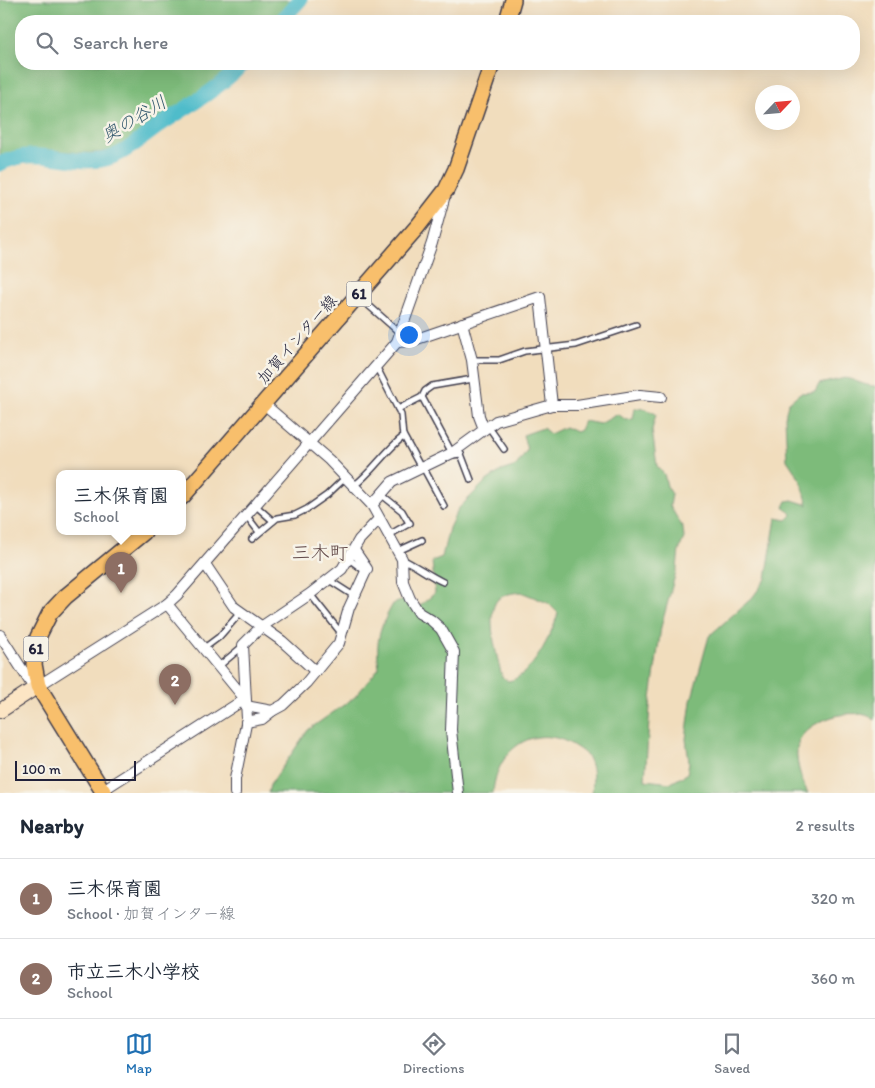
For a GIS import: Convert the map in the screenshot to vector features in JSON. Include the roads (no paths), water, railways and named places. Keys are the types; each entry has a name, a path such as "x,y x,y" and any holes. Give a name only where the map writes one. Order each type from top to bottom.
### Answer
{"main road":[{"path":"508,15 514,0"},
{"name":"加賀インター線","path":"186,492 358,296 446,190 462,154 490,70"},
{"name":"61","path":"104,792 36,687 34,664 38,637 50,613 90,575 140,535"}],"street":[{"path":"0,711 167,604 205,564 376,366 399,338 436,228 446,190"},
{"path":"399,338 411,341 540,297 552,405"},
{"path":"462,323 472,360 479,416 486,427"},
{"path":"372,505 392,482 451,453 496,421 552,405 577,405 640,395 661,397"},
{"path":"264,404 355,485 372,505 400,555 402,582 410,599 419,613 431,620 440,629 454,652 451,730 458,793"},
{"path":"235,793 246,722 243,645 261,627 329,580 352,555 359,540 379,519"},
{"path":"246,722 262,719 294,696 339,644 354,596 366,572 365,563 352,555"},
{"path":"205,564 240,613 317,670"},
{"path":"167,604 246,702 272,711"},
{"path":"0,635 36,687"},
{"path":"104,792 246,702"}],"lane":[{"path":"358,296 399,338"},
{"path":"472,360 499,360 525,351 590,342 636,325"},
{"path":"376,366 398,409 403,435 444,506"},
{"path":"398,409 422,397 425,391 432,386 455,381 473,380"},
{"path":"422,397 451,453 461,454 472,480"},
{"path":"486,427 504,449"},
{"path":"355,485 367,475 403,435"},
{"path":"252,539 273,521 307,509 327,495 346,477"},
{"path":"382,495 402,511 411,523 389,535"},
{"path":"255,505 273,521"},
{"path":"246,515 260,532"},
{"path":"422,540 400,555 422,569 429,577 443,582"},
{"path":"329,580 354,596"},
{"path":"310,594 343,636"},
{"path":"203,649 219,637 240,613"},
{"path":"218,667 243,645"}],"waterway":[{"name":"奥の谷川","path":"286,15 300,0"},
{"name":"奥の谷川","path":"0,164 26,156 88,161 101,160 117,155 193,104 236,70"}],"place":[{"name":"三木保育園","path":"121,593"},
{"name":"市立三木小学校","path":"175,705"}],"district":[{"name":"三木町","path":"320,552"}]}
